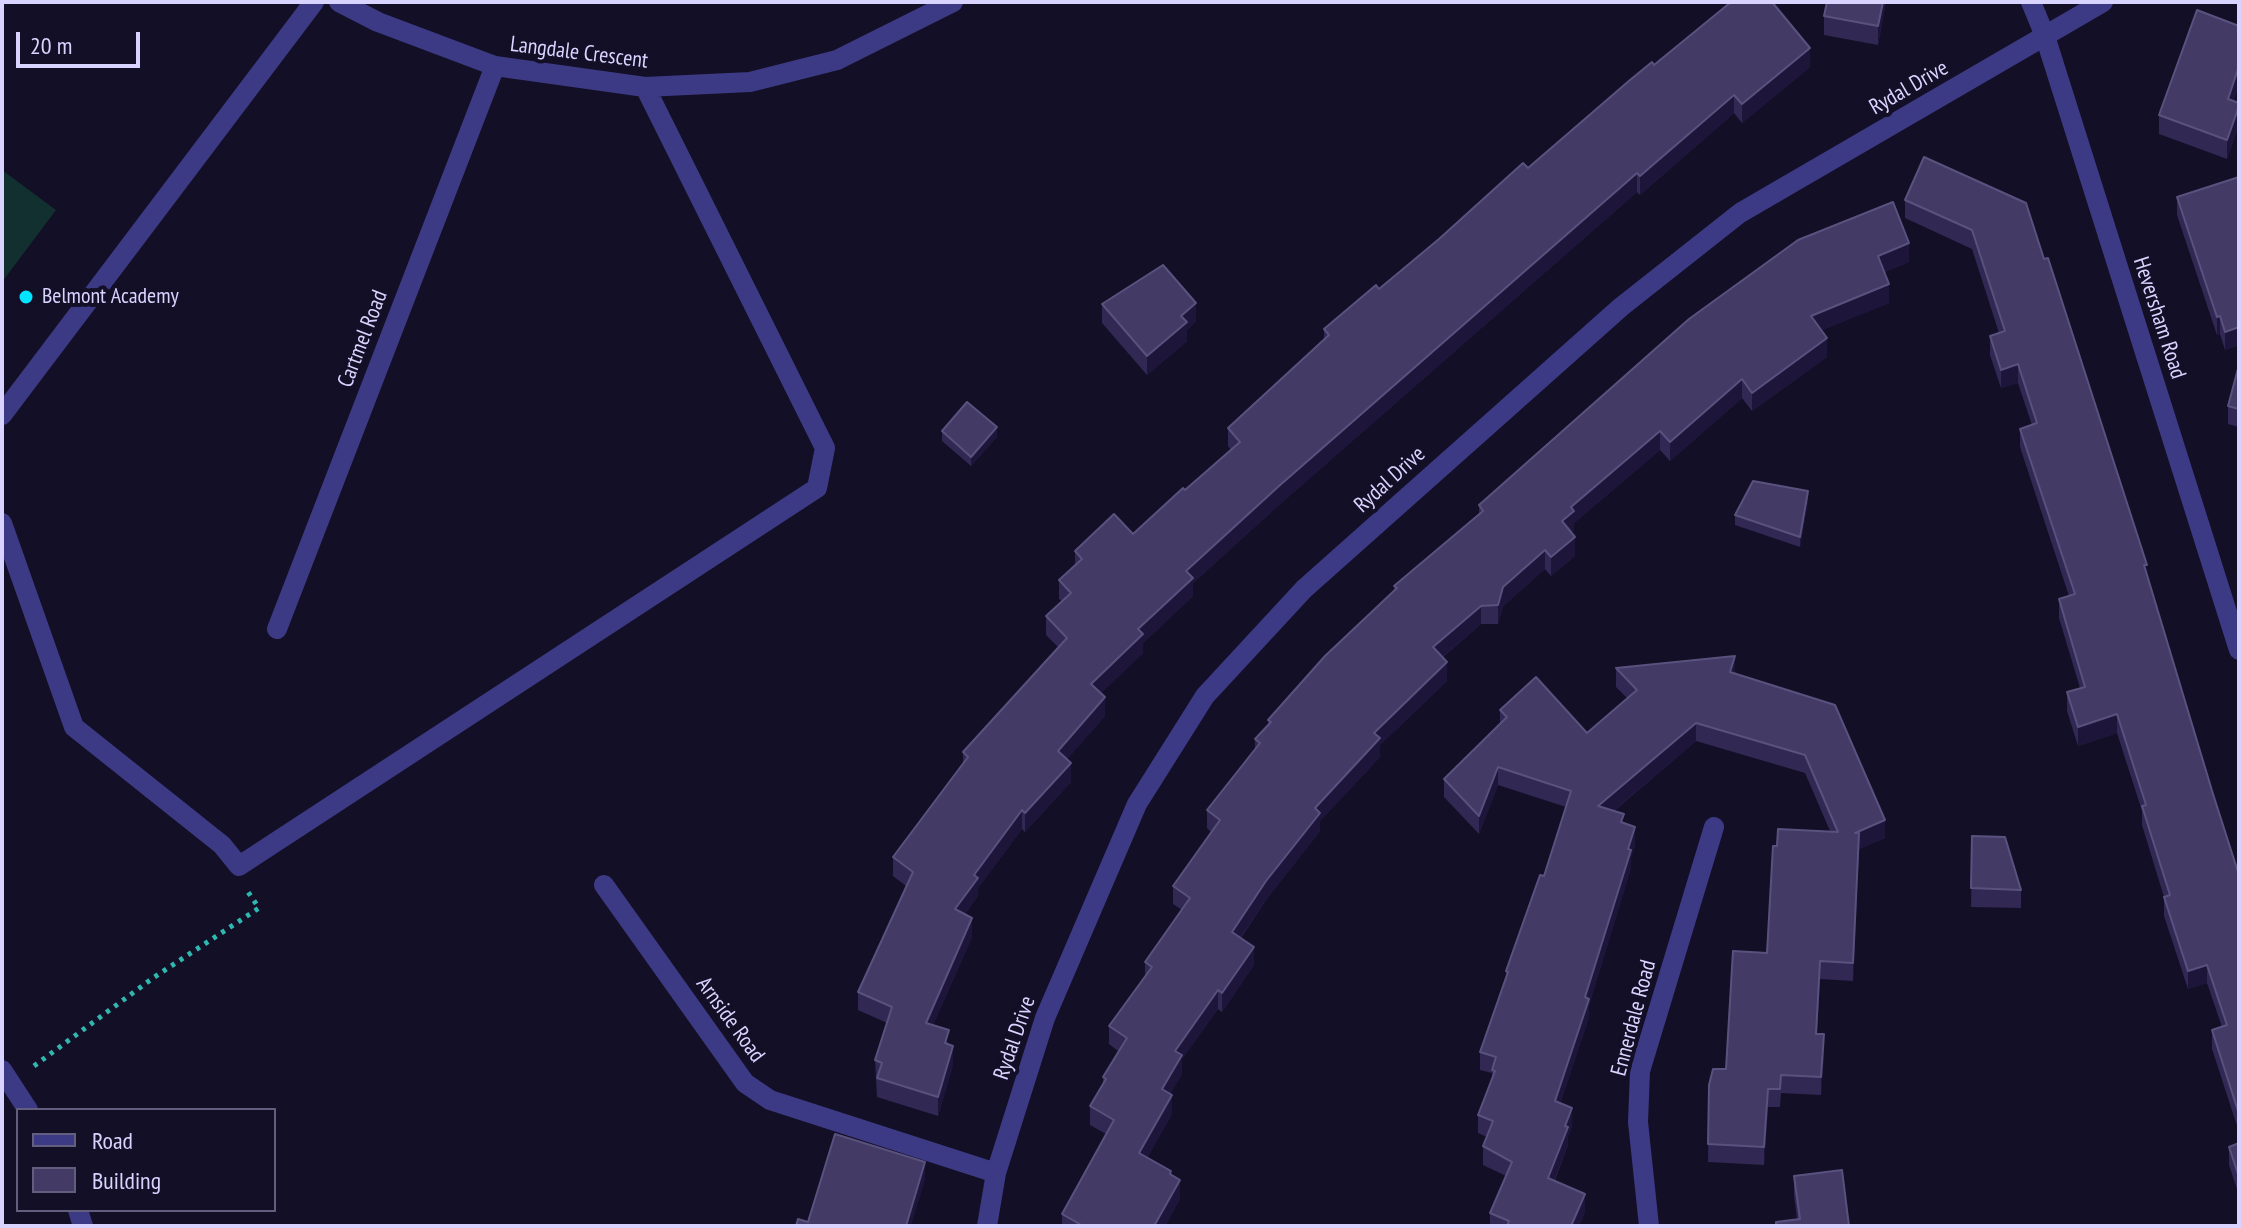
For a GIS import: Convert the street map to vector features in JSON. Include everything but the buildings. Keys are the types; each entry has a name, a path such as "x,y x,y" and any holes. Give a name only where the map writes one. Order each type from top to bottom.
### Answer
{"street":[{"path":"2,415 314,2"},
{"name":"Langdale Crescent","path":"339,2 378,22 495,66 645,87 750,82 837,60 953,2"},
{"name":"Heversham Road","path":"2031,2 2045,36 2234,609 2239,650"},
{"name":"Rydal Drive","path":"987,1226 996,1173 1045,1018 1137,804 1215,685 1304,589 1621,307 1740,213 2103,2"},
{"name":"Cartmel Road","path":"277,629 495,66"},
{"path":"2,523 74,727 222,845 239,866 817,488 825,448 645,87"},
{"name":"Ennerdale Road","path":"1649,1226 1638,1122 1640,1071 1714,827"},
{"name":"Arnside Road","path":"604,885 745,1083 770,1100 996,1173"},
{"path":"6,1076 27,1108"}],"path":[{"path":"6,1076 259,908 238,878 239,866"}],"green space":[{"path":"2,170 56,210 2,282"}],"place":[{"name":"Belmont Academy","path":"26,297"}]}
